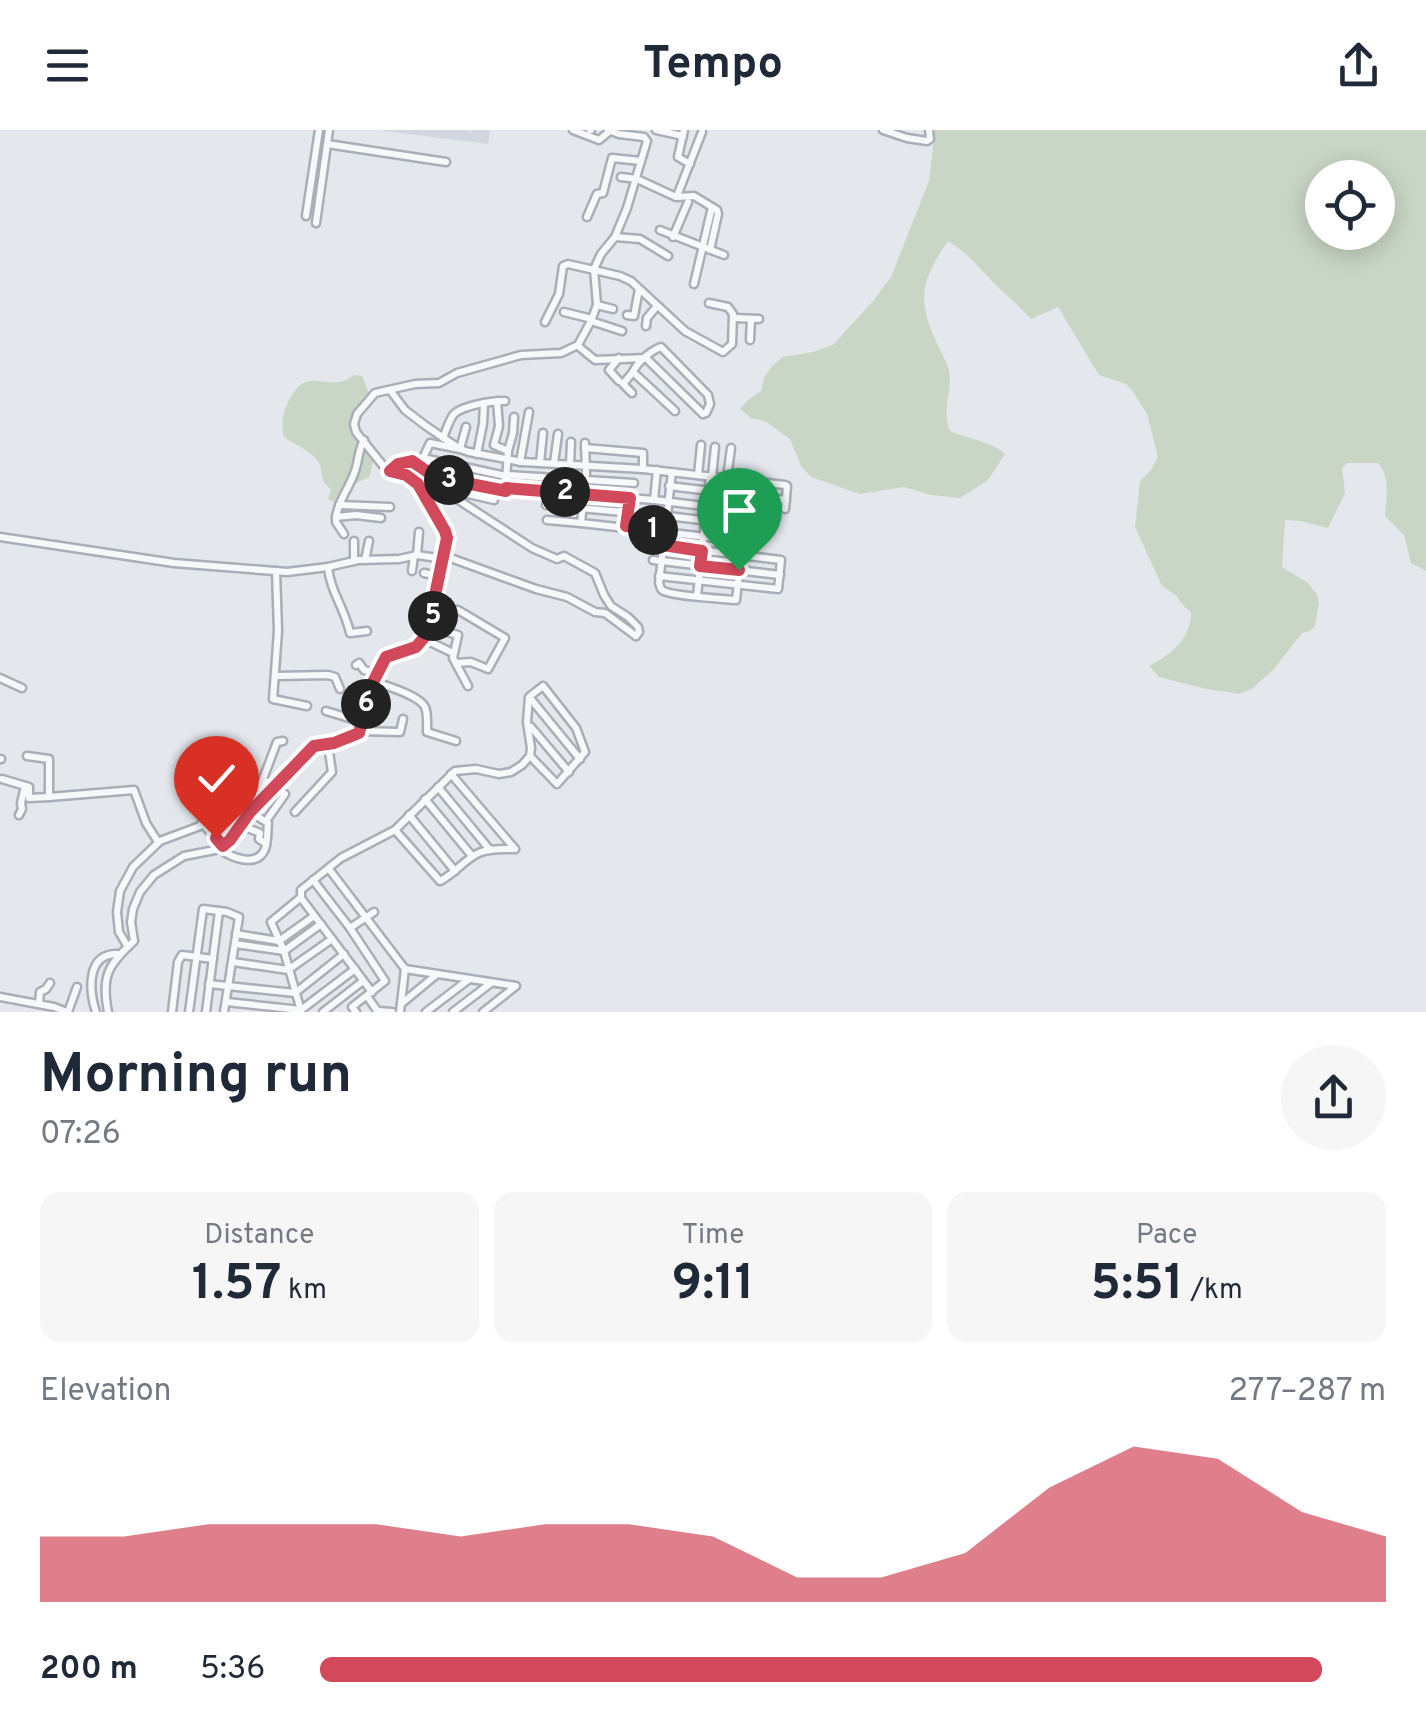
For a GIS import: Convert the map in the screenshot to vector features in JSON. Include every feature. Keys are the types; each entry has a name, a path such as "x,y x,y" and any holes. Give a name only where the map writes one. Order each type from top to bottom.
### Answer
{"street":[{"path":"306,216 319,130"},
{"path":"316,223 329,130"},
{"path":"360,734 375,677 388,656 409,650 424,640 432,628 446,533 418,484 381,464 355,428 357,414 374,393 414,384 435,384 466,370 525,354 566,352 578,345 596,305 594,269 615,237 637,180 646,139 609,131 599,140 573,130"},
{"path":"656,130 684,133 678,157 690,164"},
{"path":"884,130 928,141 929,130"},
{"path":"676,197 702,132"},
{"path":"327,144 446,162"},
{"path":"587,218 597,194 603,193 612,158 641,161"},
{"path":"621,177 676,197 694,196 718,214 694,284"},
{"path":"674,236 688,202"},
{"path":"660,230 724,254"},
{"path":"615,237 640,239 668,256"},
{"path":"545,322 568,264 620,276 686,331 720,352 732,344 734,318 728,307 709,303"},
{"path":"627,316 634,316 639,288"},
{"path":"596,305 613,309"},
{"path":"646,326 656,306"},
{"path":"564,312 622,332"},
{"path":"734,318 755,319 750,340"},
{"path":"578,345 595,360 646,358 703,414 710,404 708,395 659,347 646,358 638,364 623,384 632,393"},
{"path":"619,381 610,370 620,357"},
{"path":"634,372 675,411"},
{"path":"390,390 405,410 460,449"},
{"path":"443,438 454,414 501,401 495,446 520,462 644,468 788,486 786,504 670,486"},
{"path":"478,454 484,403"},
{"path":"520,462 529,412"},
{"path":"506,491 514,417"},
{"path":"460,449 466,426"},
{"path":"540,463 542,433"},
{"path":"554,463 558,434"},
{"path":"344,534 336,517 364,440"},
{"path":"570,464 571,442"},
{"path":"422,458 430,443 478,454 507,455"},
{"path":"581,523 585,446 644,454 644,468"},
{"path":"698,475 700,446"},
{"path":"697,596 716,447"},
{"path":"727,478 731,448"},
{"path":"598,466 601,449"},
{"path":"614,468 615,450"},
{"path":"628,469 630,452"},
{"path":"390,471 398,464 422,458 506,475 634,484"},
{"path":"412,461 455,491 494,500"},
{"path":"455,481 458,465"},
{"path":"0,536 174,562 276,571 415,555 444,558 567,597 595,612 606,613 639,635 638,627 611,606 592,570 564,556 557,559 532,548 437,486 428,470"},
{"path":"654,500 658,470"},
{"path":"672,472 663,545 657,561 658,583 663,591 697,596 736,600 749,481"},
{"path":"435,477 506,491 584,494 746,511"},
{"path":"626,526 630,498"},
{"path":"339,505 390,507"},
{"path":"546,505 744,526"},
{"path":"336,517 381,518"},
{"path":"547,520 743,541"},
{"path":"412,572 419,532"},
{"path":"354,541 354,561"},
{"path":"365,560 369,541"},
{"path":"651,544 781,560 778,590 659,576"},
{"path":"657,561 780,575"},
{"path":"328,567 329,581 350,633 367,631"},
{"path":"276,571 274,700 307,706"},
{"path":"424,573 439,576"},
{"path":"524,597 526,584"},
{"path":"434,611 460,610 506,638 488,669 472,662 456,663"},
{"path":"432,628 458,636 453,658 468,686"},
{"path":"424,640 454,653"},
{"path":"368,671 369,659"},
{"path":"356,665 359,663 364,670 422,704 426,709 427,732 456,741"},
{"path":"276,676 328,675 335,677 340,689"},
{"path":"0,678 22,688"},
{"path":"392,1012 378,1011 363,981 301,898 300,890 341,858 396,830 451,774 476,769 499,774 519,768 530,756 529,698 543,686 576,728 584,750 556,784 530,756"},
{"path":"529,698 580,759"},
{"path":"527,712 536,706"},
{"path":"326,711 362,722"},
{"path":"108,1012 106,976 119,954 135,939 132,910 154,875 184,856 222,848 251,811 314,746 360,734 400,732 403,719"},
{"path":"527,722 569,772"},
{"path":"256,790 273,750 283,741"},
{"path":"296,812 332,772 328,744"},
{"path":"26,756 48,759 49,797"},
{"path":"396,830 440,881 472,856 490,850 515,850 451,774"},
{"path":"2,779 30,788 30,798 133,789 158,842"},
{"path":"263,779 274,788"},
{"path":"19,815 25,786"},
{"path":"438,787 490,850"},
{"path":"202,823 229,856 252,860 265,850 268,826 247,803 238,800 242,788"},
{"path":"266,822 285,794"},
{"path":"128,947 119,932 117,912 120,894 133,867 158,842 202,823 214,799"},
{"path":"425,800 472,856"},
{"path":"409,815 455,871"},
{"path":"242,821 266,843"},
{"path":"328,868 370,914 405,969 401,1008"},
{"path":"313,880 385,981 351,1010"},
{"path":"301,898 270,922 284,950 301,1011"},
{"path":"189,1012 203,909 238,917 224,1012"},
{"path":"206,1012 219,910"},
{"path":"350,928 370,914"},
{"path":"236,934 279,940 314,916"},
{"path":"235,944 284,950 320,924"},
{"path":"233,962 288,970 332,939"},
{"path":"96,1012 91,994 92,972 104,956 119,954"},
{"path":"172,1012 178,962 184,954 213,958"},
{"path":"210,984 295,993 344,954"},
{"path":"226,1002 301,1011 354,969"},
{"path":"405,969 516,986 483,1012"},
{"path":"401,1008 437,974"},
{"path":"426,1012 469,979"},
{"path":"323,1012 363,981"},
{"path":"453,1012 492,982"},
{"path":"38,1004 40,992 50,983"},
{"path":"0,998 67,1012 78,988"}],"shaded area":[{"path":"377,130 471,133 490,130 488,144"}],"green space":[{"path":"935,130 1426,130 1426,571 1411,563 1404,535 1385,516 1386,482 1378,463 1347,463 1342,469 1345,493 1328,528 1285,520 1282,567 1308,583 1317,595 1315,626 1302,633 1274,669 1252,689 1239,694 1159,677 1149,666 1178,645 1188,630 1191,613 1162,586 1135,527 1140,481 1158,457 1147,414 1126,384 1099,375 1058,307 1031,319 948,241 932,267 924,300 930,326 949,370 950,431 1005,454 988,480 960,498 904,487 860,494 811,477 801,466 790,439 740,409 761,391 764,378 783,357 833,345 891,277 929,181"},
{"path":"354,375 362,376 369,393 353,421 374,459 369,477 350,486 337,503 328,499 331,489 324,482 315,457 284,437 282,421 294,391 302,384 344,381"}],"route":[{"path":"216,838 223,846 230,840 250,812 314,746 359,733 371,686 386,657 416,647 432,628 447,535 418,484 406,475 390,471 398,464 412,461 435,477 506,491 630,498 626,526 665,531 663,545 702,551 700,566 739,570"}]}
